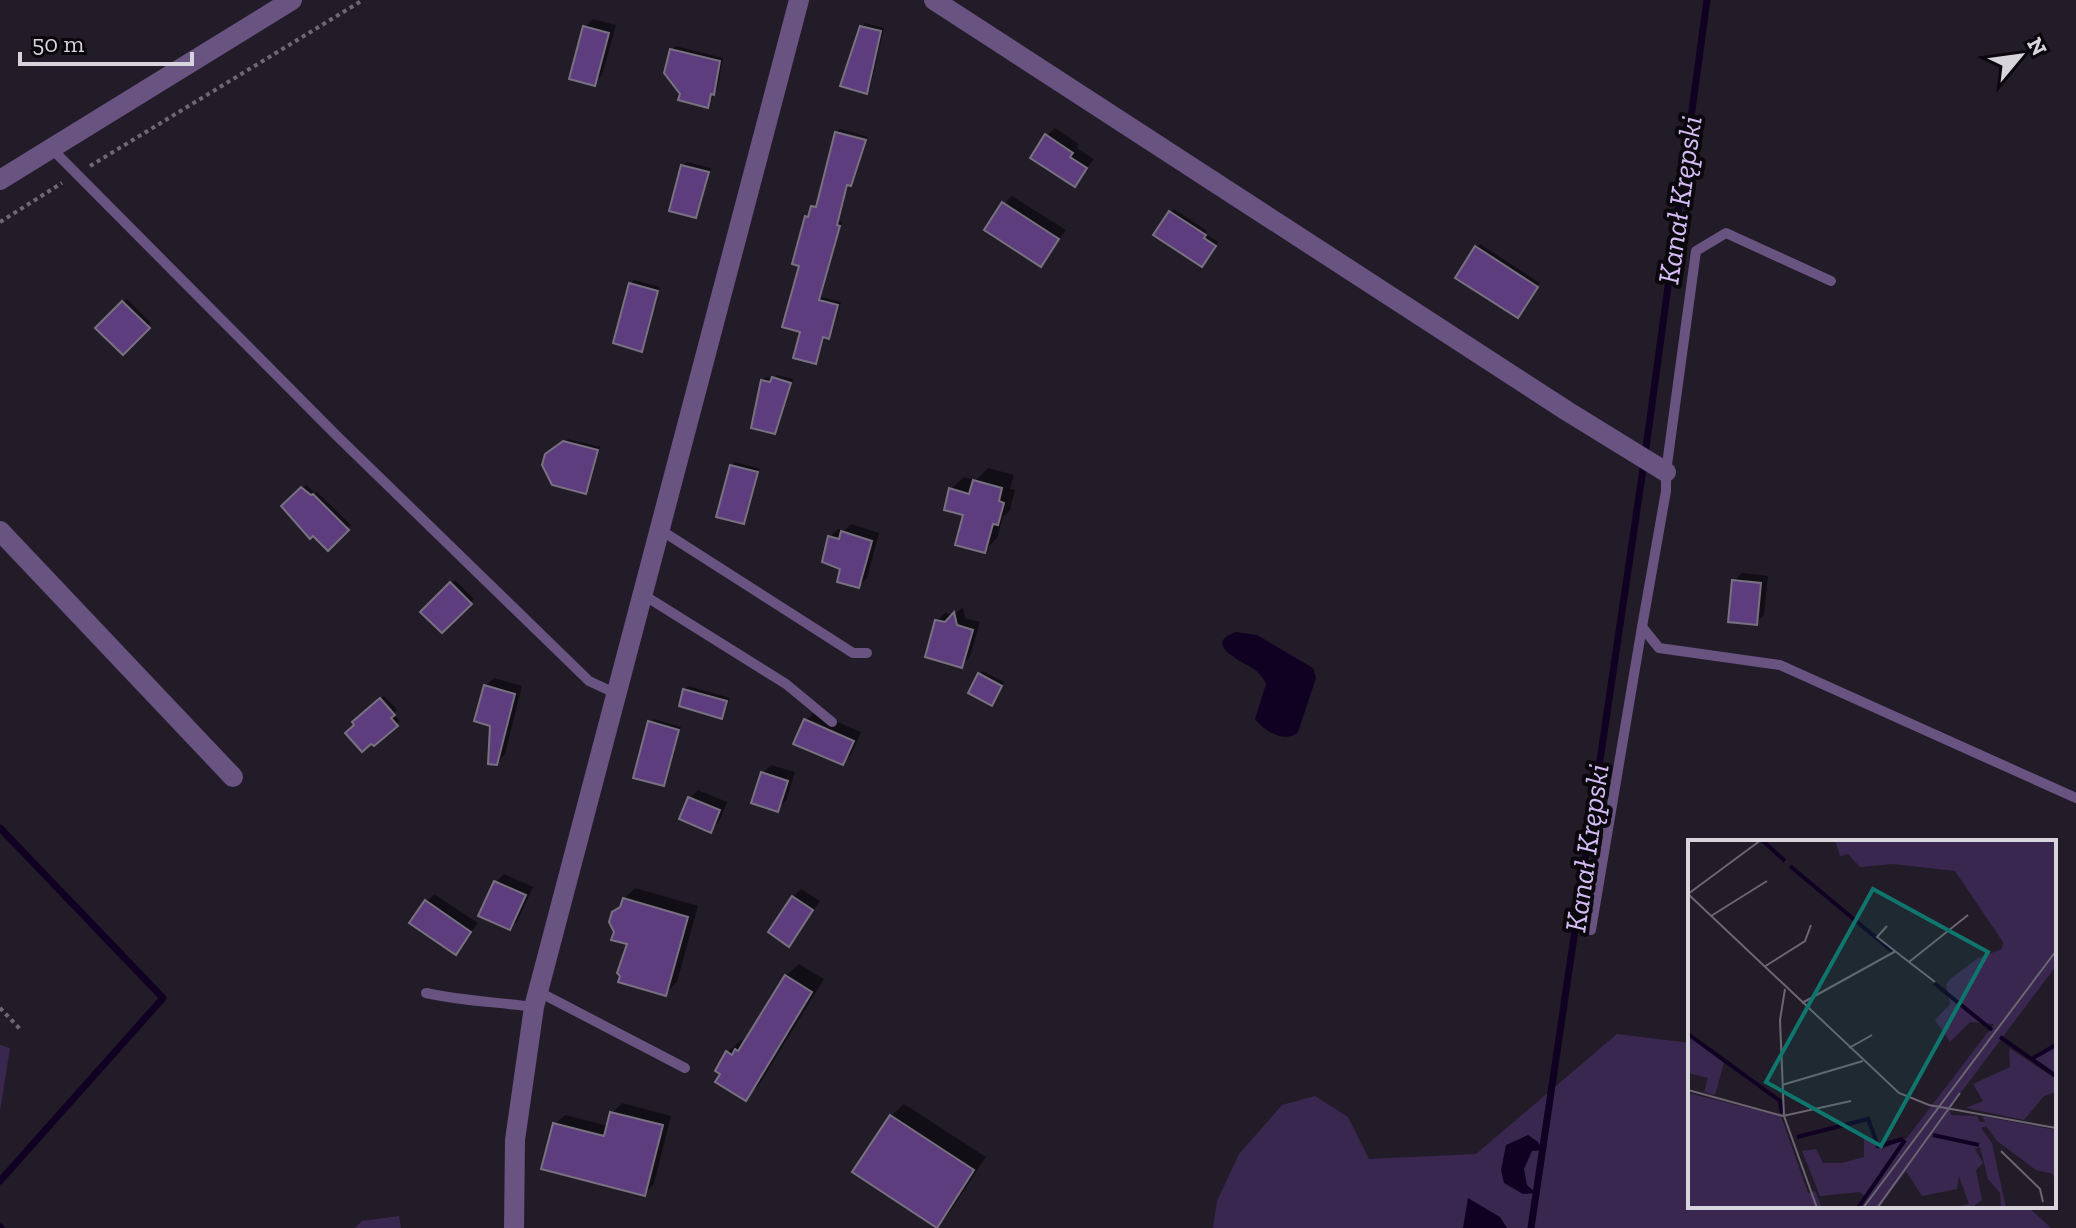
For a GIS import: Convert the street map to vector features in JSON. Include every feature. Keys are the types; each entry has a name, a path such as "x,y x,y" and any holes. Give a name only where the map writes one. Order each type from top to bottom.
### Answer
{"street":[{"path":"0,180 292,0"},
{"path":"514,1228 517,1116 536,1000 799,0"},
{"path":"934,0 1666,472"},
{"path":"0,531 233,777"}],"lane":[{"path":"51,148 337,436 589,681 617,694"},
{"path":"1591,930 1665,499 1696,251 1726,233 1831,281"},
{"path":"659,529 853,653 867,653"},
{"path":"642,594 786,684 832,722"},
{"path":"1642,627 1659,648 1780,665 2076,798"},
{"path":"426,993 455,999 536,1000 685,1068"}],"path":[{"path":"0,222 363,0"},
{"path":"0,1008 20,1029"}],"shaded area":[{"path":"1236,632 1257,635 1313,668 1316,678 1298,732 1293,735 1275,734 1255,719 1266,684 1256,671 1223,647 1226,637"},
{"path":"1617,1034 1688,1043 1688,1208 2029,1208 2051,1228 1213,1228 1217,1201 1239,1154 1282,1105 1315,1096 1348,1117 1369,1159 1476,1154"},
{"path":"0,1045 10,1048 0,1111"},
{"path":"1528,1135 1538,1142 1542,1150 1532,1151 1524,1169 1527,1185 1536,1193 1523,1194 1504,1183 1501,1170 1506,1145"},
{"path":"1468,1198 1500,1217 1507,1228 1463,1228"},
{"path":"399,1216 401,1228 355,1228 362,1221"}],"building":[{"path":"583,26 609,33 595,86 569,79"},
{"path":"860,26 881,31 867,94 840,86"},
{"path":"670,49 720,61 714,95 711,94 708,108 678,100 680,94 664,73"},
{"path":"835,132 866,140 851,186 847,185 837,225 840,226 819,300 838,305 829,339 823,337 816,364 793,358 800,332 782,327 799,266 792,264 805,216 808,217 811,206 816,207"},
{"path":"1045,134 1073,153 1070,157 1087,168 1075,187 1030,158"},
{"path":"681,165 709,172 696,218 669,211"},
{"path":"1002,202 1059,239 1041,267 984,230"},
{"path":"1169,211 1206,235 1204,238 1216,246 1202,267 1153,235"},
{"path":"1475,246 1538,287 1518,318 1455,278"},
{"path":"629,283 658,291 642,352 613,343"},
{"path":"122,301 150,328 123,355 95,328"},
{"path":"772,377 791,383 775,434 751,428 761,380 770,382"},
{"path":"563,441 598,450 586,494 552,485 542,465 545,454"},
{"path":"730,465 758,472 744,524 716,517"},
{"path":"973,480 1002,488 999,501 1004,503 998,525 993,524 985,553 955,545 963,515 944,510 949,488 969,494"},
{"path":"301,487 313,494 349,530 328,551 313,536 310,539 281,506"},
{"path":"841,531 872,541 859,588 837,582 840,569 822,562 828,536 839,539"},
{"path":"1732,580 1761,583 1757,625 1728,622"},
{"path":"450,582 472,604 442,633 420,612"},
{"path":"954,612 957,625 973,630 962,668 925,657 935,620 945,622"},
{"path":"978,673 1002,686 992,706 968,693"},
{"path":"484,685 515,694 497,765 488,764 490,726 474,721"},
{"path":"683,689 727,701 722,719 679,706"},
{"path":"380,698 395,715 391,718 398,726 362,752 345,733 354,725 352,722"},
{"path":"804,719 854,741 843,765 793,744"},
{"path":"648,721 679,730 664,786 633,778"},
{"path":"761,772 788,781 778,812 751,803"},
{"path":"688,797 720,810 711,833 679,819"},
{"path":"494,881 526,895 510,930 478,916"},
{"path":"792,896 813,910 789,947 768,932"},
{"path":"623,898 688,917 666,996 618,982 620,976 617,973 627,944 611,940 614,932 609,922 612,912 620,907"},
{"path":"425,900 471,932 456,955 409,923"},
{"path":"785,975 812,992 746,1101 715,1082 720,1074 715,1071 726,1051 732,1055 735,1049 738,1051"},
{"path":"610,1112 663,1125 645,1196 541,1169 553,1123 604,1136"},
{"path":"890,1115 974,1170 937,1228 852,1172"}],"waterway":[{"name":"Kanał Krępski","path":"1646,448 1707,0"},
{"name":"Kanał Krępski","path":"1531,1228 1643,469"},
{"path":"0,828 163,998 0,1181"}]}
